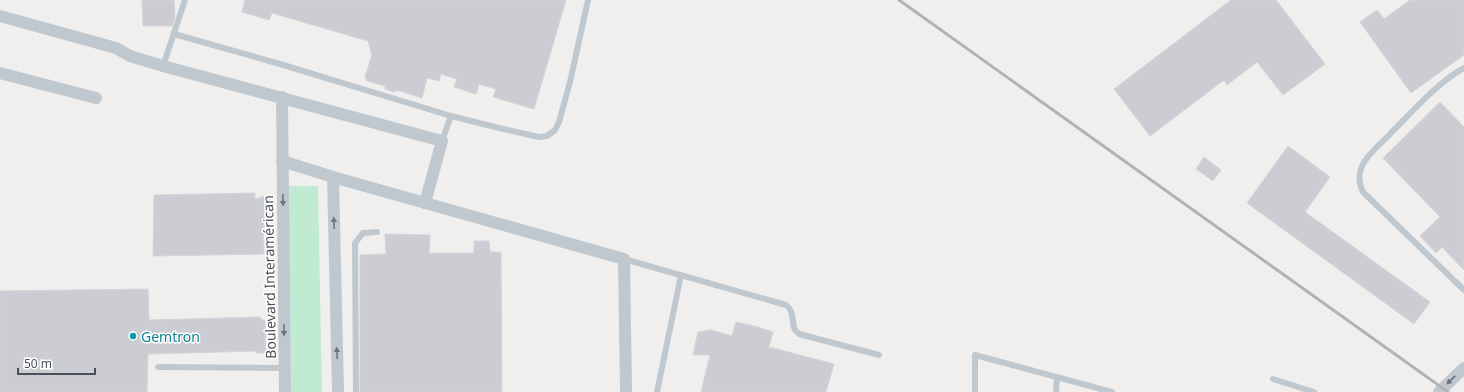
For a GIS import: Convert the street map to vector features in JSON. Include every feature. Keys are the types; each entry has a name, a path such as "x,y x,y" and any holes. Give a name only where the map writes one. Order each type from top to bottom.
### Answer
{"street":[{"path":"0,16 116,48 130,56 163,66 442,141 425,203"},
{"path":"0,72 96,98"},
{"name":"Boulevard Interamérican","path":"282,97 285,392"},
{"path":"282,161 333,177 624,258 626,392"},
{"path":"333,177 338,392"},
{"path":"1439,392 1464,368"}],"lane":[{"path":"163,66 185,0"},
{"path":"174,34 280,64 450,116 539,137 547,136 555,130 559,122 570,82 588,0"},
{"path":"1464,68 1456,72 1421,102 1370,154 1362,166 1359,176 1359,184 1363,192 1464,290"},
{"path":"442,141 450,116"},
{"path":"356,392 355,243 363,233 377,232"},
{"path":"624,258 786,305 792,312 795,330 799,334 879,355"},
{"path":"657,392 681,275"},
{"path":"975,392 975,355 1112,392"},
{"path":"158,367 285,368"},
{"path":"1056,392 1057,377"},
{"path":"1273,380 1314,392"}],"green space":[{"path":"288,186 318,186 322,392 291,392"}],"building":[{"path":"142,0 174,0 175,16 172,26 143,26"},
{"path":"245,0 566,0 534,109 493,97 496,89 479,84 476,94 454,87 457,79 441,74 439,81 427,78 422,98 397,90 394,92 385,89 385,86 367,81 365,77 372,55 368,41 272,13 269,20 242,12"},
{"path":"1231,0 1276,0 1325,64 1283,95 1257,62 1227,85 1224,80 1150,136 1114,89"},
{"path":"1410,0 1464,0 1464,55 1411,93 1360,22 1377,10 1384,19"},
{"path":"1440,102 1464,127 1464,270 1442,247 1436,253 1420,236 1440,217 1383,158"},
{"path":"1288,146 1330,177 1305,212 1430,302 1414,324 1247,203"},
{"path":"1204,157 1221,170 1213,181 1196,169"},
{"path":"255,193 255,199 264,196 264,254 153,256 154,195"},
{"path":"385,234 430,235 429,253 474,253 474,241 489,241 490,252 501,252 502,392 360,392 360,255 386,254"},
{"name":"Gemtron","path":"148,289 149,320 261,317 261,320 265,320 266,353 256,353 257,351 148,354 147,392 0,392 0,291"},
{"path":"736,322 773,332 769,347 834,364 826,392 701,392 710,355 693,355 698,332 711,330 732,336"}],"railway":[{"path":"899,0 1448,392"}],"place":[{"name":"Gemtron","path":"133,336"}]}
